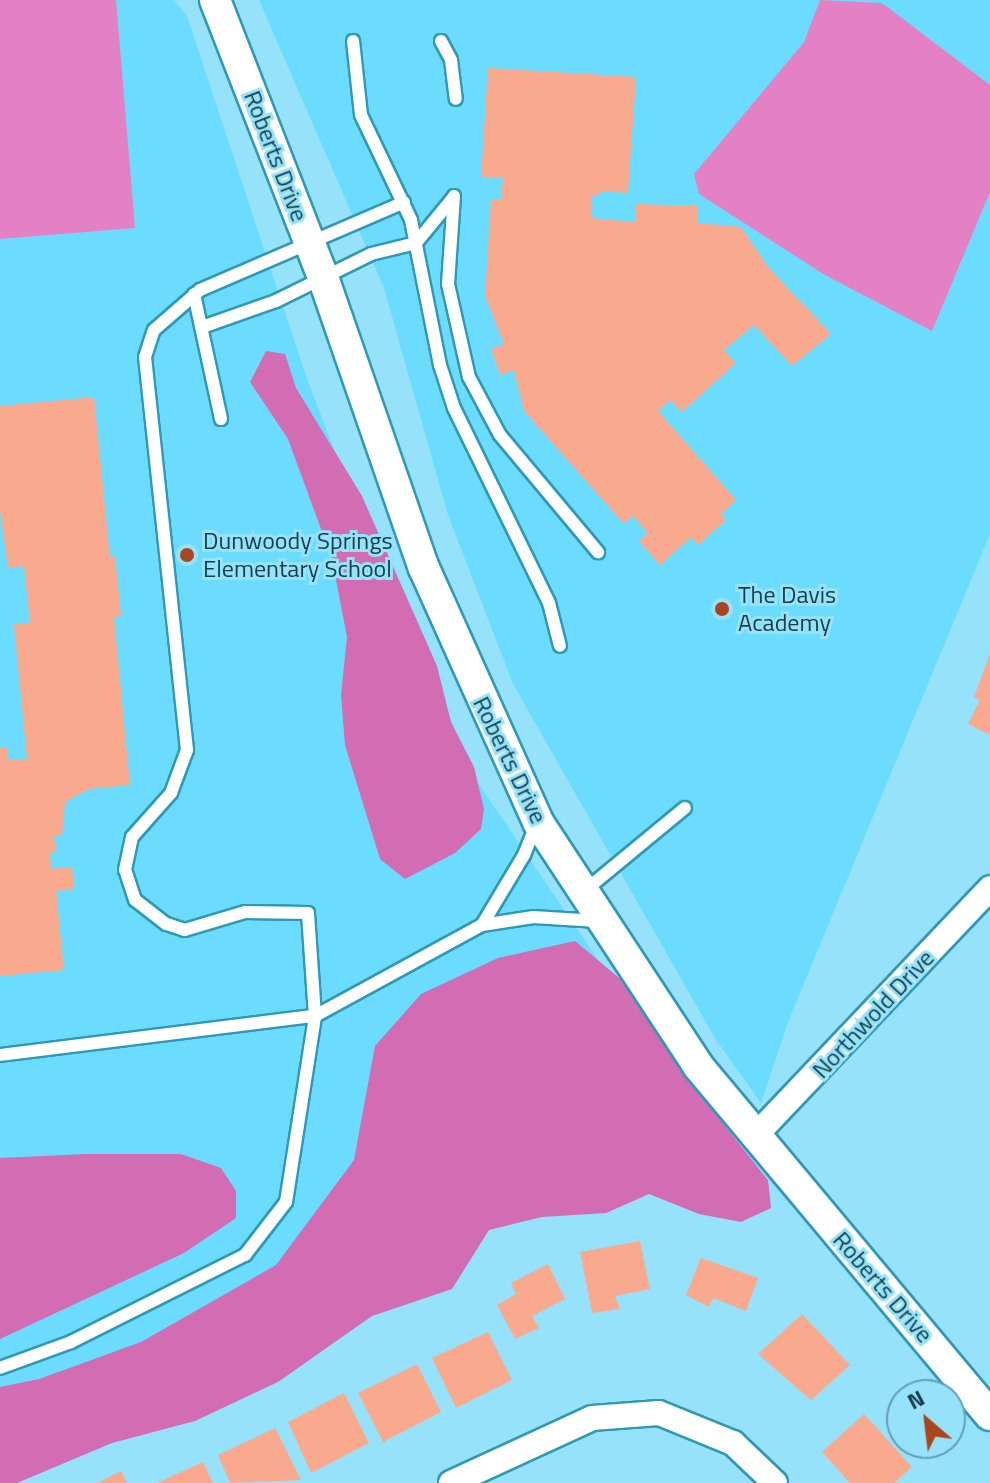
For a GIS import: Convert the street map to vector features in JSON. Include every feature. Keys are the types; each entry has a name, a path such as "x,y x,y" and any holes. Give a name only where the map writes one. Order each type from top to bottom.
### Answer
{"street":[{"name":"Roberts Drive","path":"215,0 323,277 424,568 538,822 698,1066 754,1137 990,1415"},
{"name":"Northwold Drive","path":"754,1137 990,888"},
{"path":"451,1483 592,1418 659,1413 733,1443 775,1483"}],"lane":[{"path":"353,41 361,115 404,202 416,243 440,365 454,408 544,591 560,646"},
{"path":"441,41 451,60 456,99"},
{"path":"202,327 276,301 371,254 416,243 454,196 448,284 469,377 500,435 598,552"},
{"path":"0,1368 71,1342 245,1255 269,1229 286,1202 315,1016 308,913 257,910 185,930 166,924 135,900 125,870 132,837 171,793 187,750 145,357 154,330 194,294 404,202"},
{"path":"194,294 221,419"},
{"path":"583,892 685,808"},
{"path":"482,925 524,855 538,822"},
{"path":"0,1055 315,1016 482,925 533,917 602,922"}],"shaded area":[{"name":"Dunwoody Springs Elementary School","path":"0,0 174,0 187,16 307,379 442,730 673,1070 0,1432"},
{"path":"0,0 116,0 135,228 0,239"},
{"name":"The Davis Academy","path":"259,0 990,0 990,534 788,1022 761,1103 716,1040 513,684 448,515 384,288"},
{"path":"820,0 882,3 990,85 990,192 932,331 825,275 699,194 694,174 804,42"},
{"path":"266,351 285,354 296,388 362,496 437,666 451,722 474,767 484,809 481,829 455,853 405,879 380,859 345,745 341,695 347,637 332,559 288,439 250,382"},
{"path":"575,941 624,982 679,1068 768,1180 771,1208 741,1222 699,1214 649,1194 606,1213 542,1217 489,1230 452,1289 372,1316 278,1382 195,1421 112,1443 17,1483 0,1483 0,1387 39,1379 141,1342 276,1265 354,1160 375,1046 421,994 498,958"},
{"path":"181,1154 221,1168 236,1191 236,1218 184,1253 0,1339 0,1158"}],"building":[{"path":"488,68 636,77 628,193 600,191 600,196 591,196 591,218 635,222 636,204 698,206 698,223 741,227 768,267 831,334 792,366 754,325 724,350 736,363 682,412 670,400 658,411 736,500 721,514 726,520 698,545 691,537 660,565 639,541 648,533 633,516 624,524 524,411 514,370 500,375 491,349 504,344 485,296 491,199 501,200 503,177 481,177"},
{"path":"94,397 110,557 115,556 121,616 114,617 130,785 89,789 65,802 62,835 54,836 56,852 50,853 51,869 72,867 74,889 56,891 64,970 0,976 0,747 7,747 8,760 27,759 14,624 30,623 24,566 8,568 0,511 0,406"},
{"path":"990,653 990,735 968,724 980,700 974,697"},
{"path":"640,1241 650,1289 615,1296 620,1309 592,1313 580,1252"},
{"path":"701,1258 758,1278 746,1311 713,1298 709,1307 686,1295"},
{"path":"548,1264 565,1299 532,1316 539,1328 515,1339 497,1305 516,1294 511,1283"},
{"path":"802,1314 850,1365 811,1400 758,1354"},
{"path":"488,1332 512,1380 456,1408 432,1358"},
{"path":"417,1364 441,1412 383,1442 358,1393"},
{"path":"344,1393 369,1443 311,1473 288,1422"},
{"path":"864,1414 886,1438 886,1459 905,1459 912,1467 894,1483 850,1483 822,1452"},
{"path":"275,1428 301,1480 230,1483 218,1455"},
{"path":"203,1462 213,1483 157,1483"},
{"path":"121,1471 127,1483 97,1483"}],"place":[{"name":"Dunwoody Springs Elementary School","path":"187,555"},
{"name":"The Davis Academy","path":"722,609"}]}
